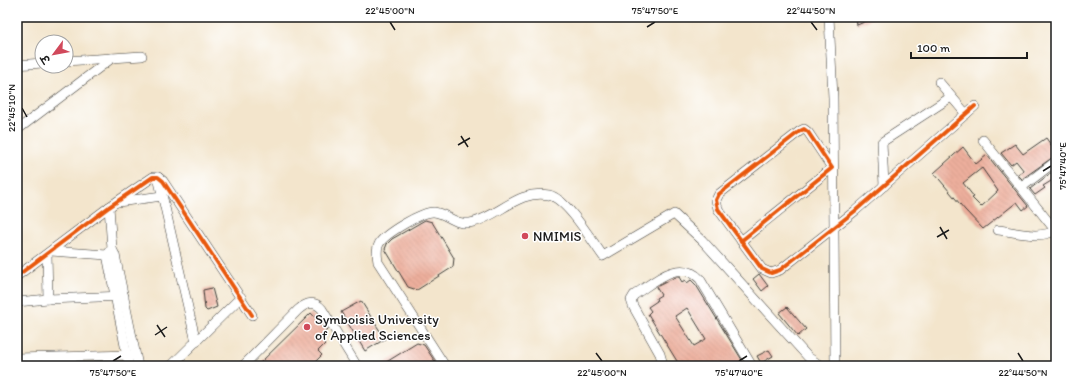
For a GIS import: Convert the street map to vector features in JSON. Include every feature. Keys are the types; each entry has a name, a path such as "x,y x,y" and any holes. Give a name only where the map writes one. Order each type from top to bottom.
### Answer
{"street":[{"path":"829,17 832,98 836,366"},
{"path":"74,61 142,56"},
{"path":"17,130 112,58"},
{"path":"17,71 21,65 34,64"},
{"path":"939,82 966,114"},
{"path":"884,186 882,142 951,97"},
{"path":"832,168 808,132 804,129 719,194 716,200 718,209 762,269 771,273 780,270 855,211 975,106"},
{"path":"983,140 1056,230 1046,234 1037,235 998,230"},
{"path":"1022,187 1056,160"},
{"path":"741,241 832,168"},
{"path":"17,276 153,176 158,177 163,181 252,314"},
{"path":"158,177 196,342"},
{"path":"445,366 378,262 377,252 379,243 387,235 424,214 433,212 462,224 474,222 529,194 550,195 568,207 603,256 674,214 702,240 808,358 821,366"},
{"path":"112,205 162,196"},
{"path":"112,205 109,252 131,355 138,366"},
{"path":"49,252 109,252"},
{"path":"48,299 49,252"},
{"path":"661,366 662,362 660,354 631,300 634,295 665,275 679,270 687,270 694,273 700,280 752,366"},
{"path":"17,302 48,299 119,297"},
{"path":"171,366 241,297"},
{"path":"244,366 304,304 312,302 318,304 322,309 357,366"},
{"path":"17,358 131,355"},
{"path":"129,366 131,355"}],"building":[{"path":"856,17 876,17 857,25"},
{"path":"1046,138 1056,152 1056,155 1022,179 1018,175 1024,171 1016,161 1011,165 1001,153 1015,144 1023,154"},
{"path":"963,147 976,164 987,155 1028,206 1023,210 1017,202 983,229 934,173","holes":["982,168 998,191 981,207 972,198 974,197 963,183"]},
{"path":"1056,169 1056,178 1043,186 1045,188 1035,195 1030,189"},
{"path":"425,220 432,222 454,258 453,267 417,290 408,287 385,249 387,244 392,239"},
{"path":"759,274 768,286 762,291 753,279"},
{"path":"676,277 679,277 682,282 685,280 687,283 691,280 696,285 742,360 734,366 680,366 648,314 651,311 648,307 657,301 656,298 661,295 656,287","holes":["687,308 706,339 694,346 675,316"]},
{"path":"212,288 217,307 207,311 205,309 203,290"},
{"path":"361,301 385,339 365,351 341,312"},
{"path":"787,307 806,329 798,336 779,313"},
{"path":"311,313 327,330 319,338 325,344 318,351 322,355 311,366 257,366"},
{"path":"417,343 424,345 438,366 380,366"},
{"path":"769,350 773,356 761,363 757,356"}],"cycle path":[{"path":"741,241 832,168 808,132 804,129 800,131 719,194 716,200 718,209 762,269 771,273 780,270 855,211 975,106"},
{"path":"17,276 109,207 153,177 158,177 163,181 252,315"}],"place":[{"name":"NMIMIS","path":"525,236"},
{"name":"Symboisis University of Applied Sciences","path":"307,327"}]}
